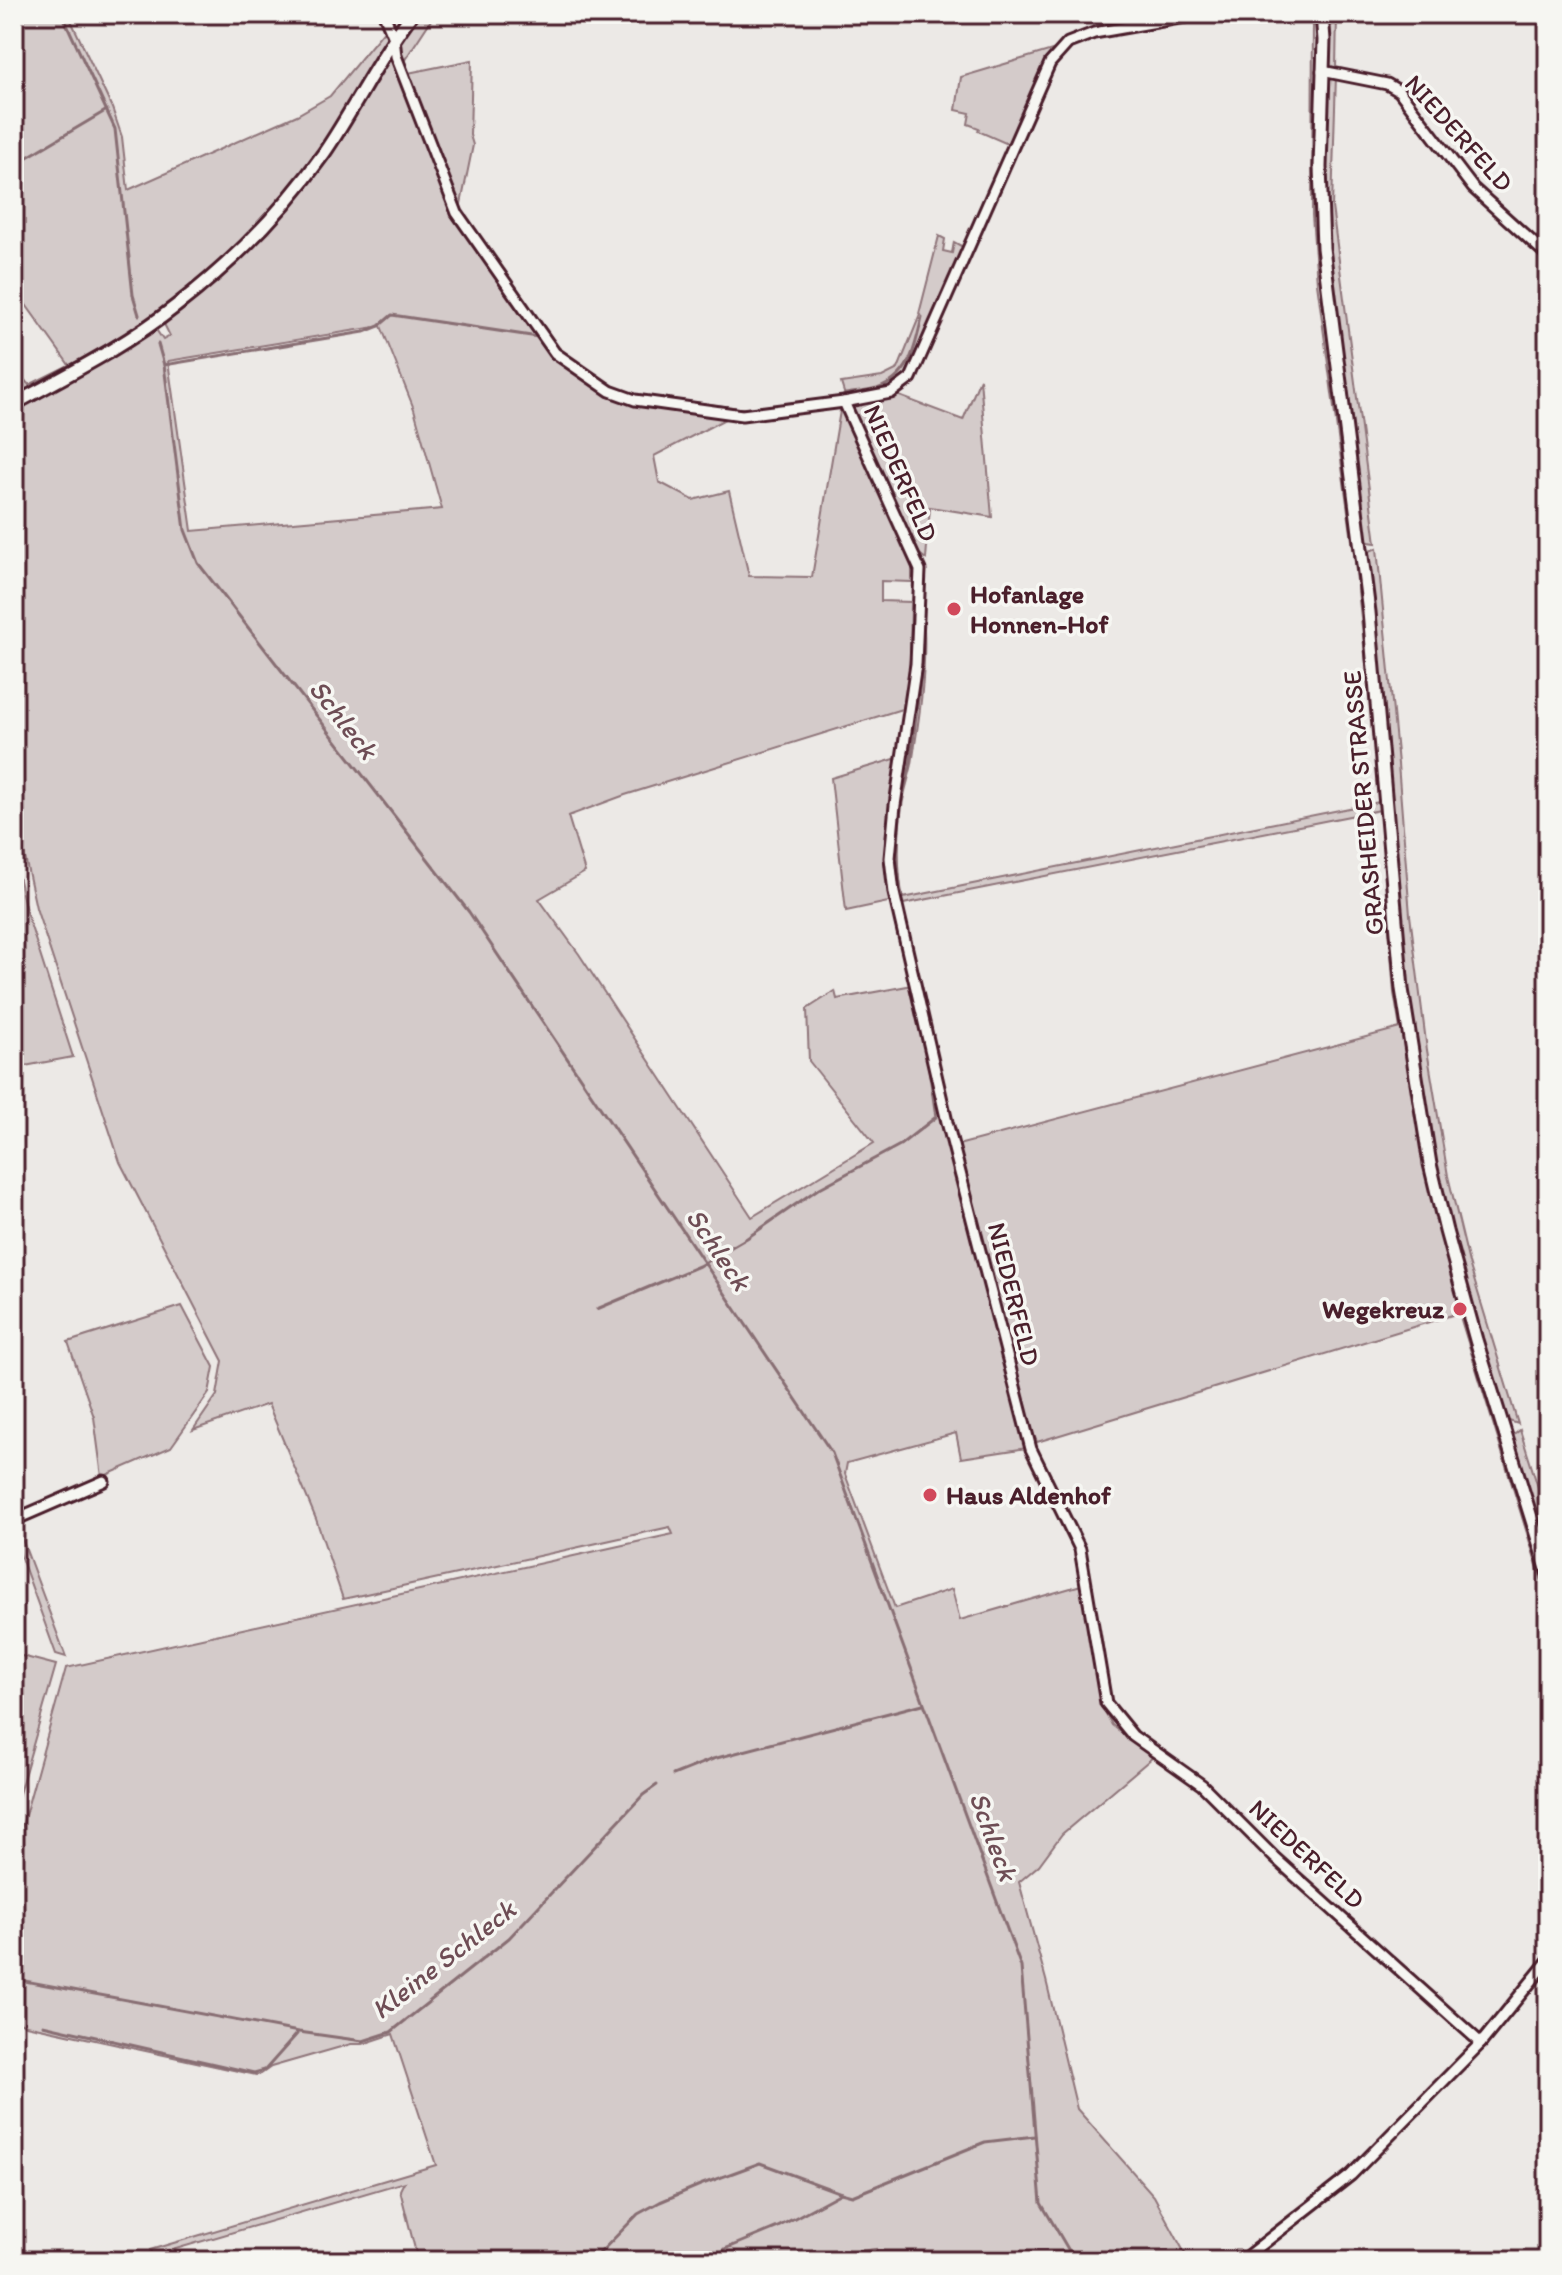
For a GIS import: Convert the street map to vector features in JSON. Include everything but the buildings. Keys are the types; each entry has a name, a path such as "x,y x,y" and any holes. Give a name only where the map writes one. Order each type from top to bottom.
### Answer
{"street":[{"name":"NIEDERFELD","path":"384,14 394,38 396,56 457,213 555,353 610,391 635,400 742,415 891,393 911,378 1050,63 1068,43 1094,33 1202,14"},
{"path":"14,404 129,339 175,308 230,261 275,214 323,153 412,14"},
{"name":"GRASHEIDER STRASSE","path":"1322,14 1320,167 1323,248 1369,612 1402,989 1430,1164 1446,1231 1476,1340 1548,1572"},
{"name":"NIEDERFELD","path":"1322,71 1387,84 1399,91 1473,188 1548,256"},
{"name":"NIEDERFELD","path":"844,402 920,570 916,664 890,858 894,893 947,1122 1031,1449 1080,1549 1106,1703 1133,1736 1202,1785 1275,1858 1481,2043"},
{"path":"14,1520 104,1481"},
{"path":"1241,2261 1351,2175 1481,2043 1548,1961"}],"shaded area":[{"path":"14,14 68,14 112,108 122,137 128,190 297,115 330,96 386,28 388,39 369,71 286,194 236,249 149,319 163,340 170,336 163,322 250,247 308,184 390,60 396,62 455,219 542,341 609,393 731,416 654,456 659,482 693,500 729,491 749,576 812,577 841,405 912,563 912,582 881,581 881,601 911,602 905,708 625,795 568,816 585,872 539,899 579,954 752,1217 874,1143 809,1061 807,1009 835,991 837,999 913,985 932,1067 938,1112 941,1112 1027,1448 961,1458 956,1433 847,1463 845,1474 895,1608 952,1589 960,1620 1081,1585 1101,1704 1112,1725 1153,1757 1062,1834 1039,1865 1019,1882 1077,2109 1154,2196 1189,2261 877,2261 876,2249 785,2261 418,2261 400,2190 404,2182 152,2256 150,2250 436,2165 393,2034 271,2067 256,2075 14,2020 14,1855 66,1668 673,1534 670,1527 343,1599 316,1519 268,1404 193,1430 217,1395 223,1361 120,1162 36,908 14,807 14,409 146,332 140,325 14,398 14,368 29,385 69,365 14,288","holes":["381,326 414,409 442,509 192,531 168,361"]},
{"path":"418,14 435,14 404,61 399,43"},
{"path":"1313,14 1318,14 1317,187 1357,543 1353,548 1317,283 1312,215"},
{"path":"1325,14 1337,14 1336,68 1328,65 1329,34"},
{"path":"1052,50 1010,145 978,131 979,128 968,124 970,113 956,110 961,77"},
{"path":"472,60 470,135 473,145 460,209 408,73"},
{"path":"1336,75 1332,207 1376,543 1364,537 1324,217 1325,81"},
{"path":"939,236 945,239 943,251 952,253 954,242 965,248 908,377 890,389 845,396 841,383 882,377 898,369 920,315"},
{"path":"980,379 992,517 930,507 926,559 917,552 851,404 897,395 963,420"},
{"path":"1377,548 1410,915 1427,1050 1448,1176 1469,1263 1518,1424 1503,1419 1440,1193 1408,1005 1365,553"},
{"path":"1354,553 1358,554 1383,801 1379,803 1379,809 1383,809 1395,957 1462,1312 1037,1442 1028,1422 958,1145 1400,1028 1394,993 1380,810 903,904 902,899 898,899 896,888 896,830 913,731 920,629 924,629 921,697 900,828 899,864 903,898 1379,802"},
{"path":"898,758 893,796 893,901 846,911 831,778"},
{"path":"14,858 26,911 73,1057 14,1068"},
{"path":"182,1306 214,1367 209,1393 171,1447 102,1477 94,1417 68,1342"},
{"path":"1464,1319 1548,1586 1548,1601 1461,1320"},
{"path":"1520,1430 1548,1519 1548,1561 1510,1438"},
{"path":"14,1523 66,1657 56,1654 14,1538"},
{"path":"14,1654 56,1665 14,1811"}],"waterway":[{"name":"Schleck","path":"62,14 115,129 133,295 139,315"},
{"path":"14,165 107,110"},
{"path":"164,365 364,332 379,326 392,315 538,337"},
{"path":"845,394 877,389 897,377 910,360 922,317"},
{"name":"Schleck","path":"158,344 164,365 185,530 198,563 469,912 832,1453 1021,1967 1041,2203 1075,2261"},
{"path":"556,348 612,386 634,395 743,409 797,403"},
{"path":"901,898 897,857 900,806 910,767 923,657 922,631"},
{"path":"896,921 902,951"},
{"path":"597,1309 699,1266 747,1238 818,1189 900,1145 936,1117 917,1015"},
{"name":"Kleine Schleck","path":"673,1775 713,1759 923,1704"},
{"name":"Kleine Schleck","path":"14,1979 363,2041 391,2032 509,1938 643,1795 657,1785"},
{"path":"43,2025 254,2073 265,2070 297,2034"},
{"path":"714,2261 725,2249 778,2227 841,2193 852,2196 985,2142 1035,2136"},
{"path":"592,2261 638,2214 700,2185 760,2163 841,2193"}],"place":[{"name":"Hofanlage Honnen-Hof","path":"954,609"},
{"name":"Wegekreuz","path":"1460,1309"},
{"name":"Haus Aldenhof","path":"930,1495"}]}
